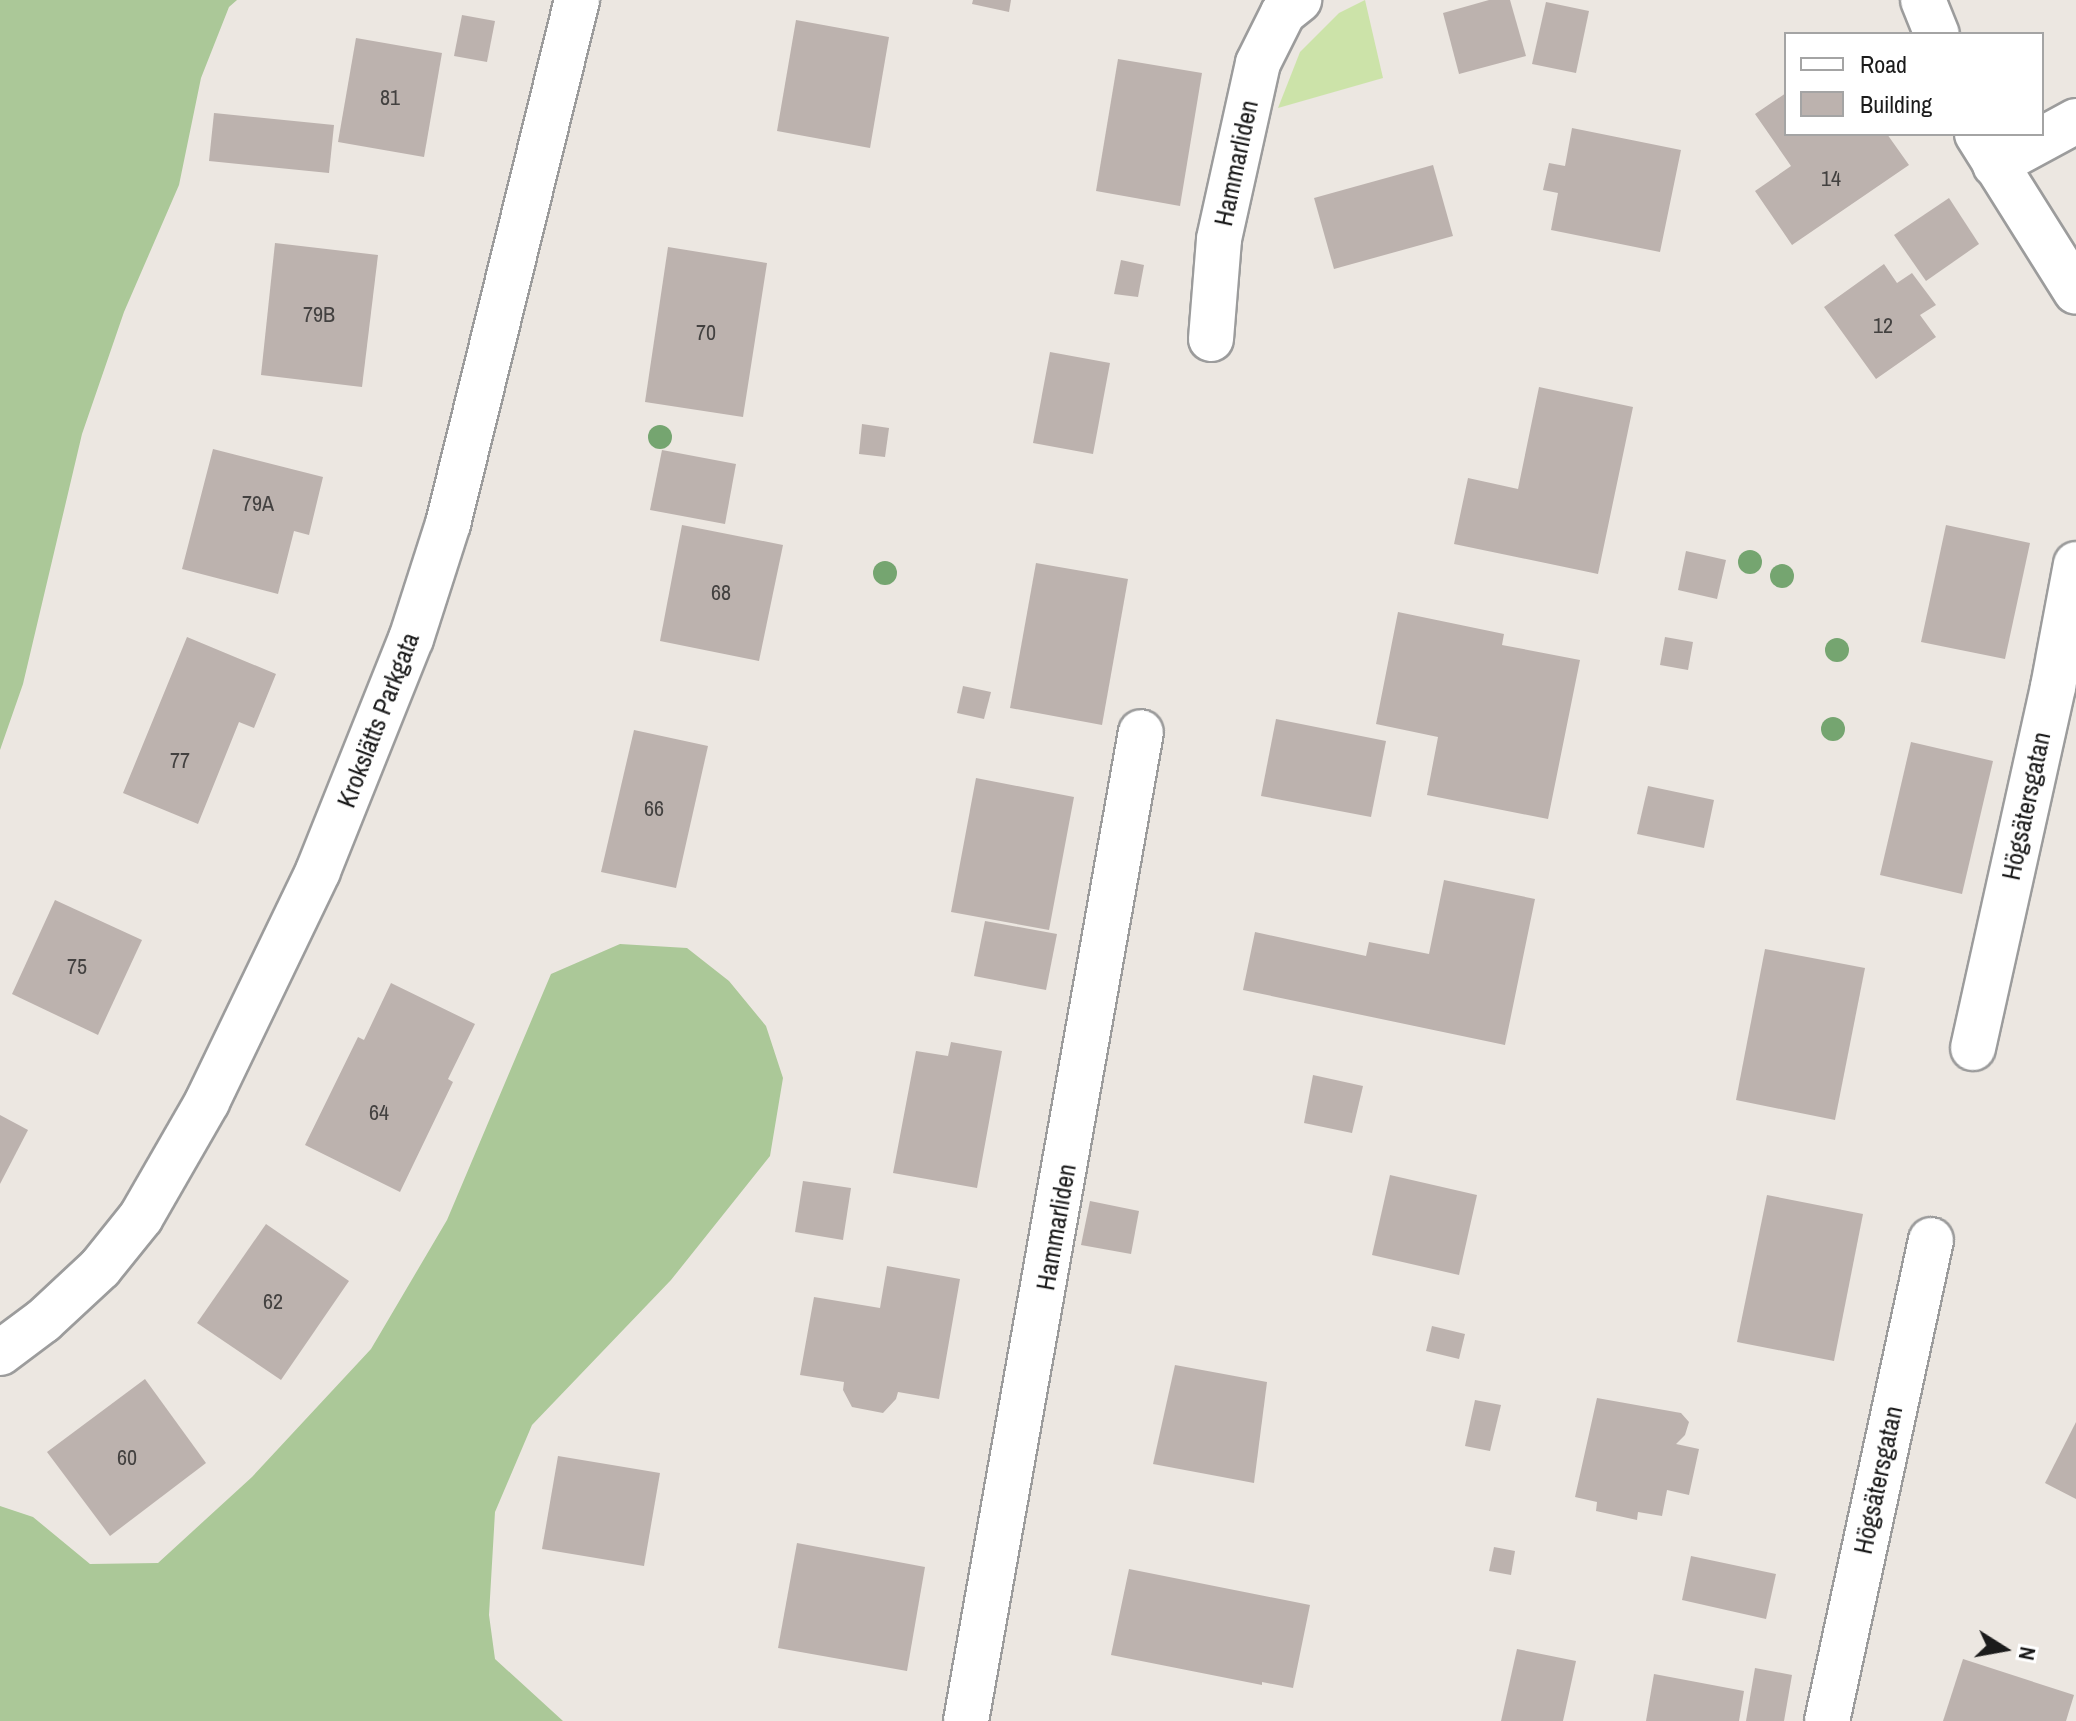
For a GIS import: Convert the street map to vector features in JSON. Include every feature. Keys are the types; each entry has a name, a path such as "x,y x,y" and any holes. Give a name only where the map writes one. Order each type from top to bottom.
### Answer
{"street":[{"name":"Krokslätts Parkgata","path":"0,1353 43,1321 100,1268 141,1217 207,1102 318,871 400,668 448,524 577,0"},
{"name":"Hammarliden","path":"1211,339 1219,239 1258,63 1283,13 1299,0"},
{"path":"1923,0 1936,32"},
{"path":"2044,131 2076,121"},
{"path":"2029,136 1986,150 2076,292"},
{"name":"Högsätersgatan","path":"1973,1048 2050,700 2076,564"},
{"name":"Hammarliden","path":"966,1721 1141,732"},
{"name":"Högsätersgatan","path":"1827,1721 1931,1240"}],"green space":[{"path":"0,0 237,0 229,7 201,78 179,185 124,312 82,434 23,684 0,750"},
{"path":"1365,0 1383,78 1278,108 1300,52 1339,13"},
{"path":"620,944 687,948 729,981 766,1026 783,1078 770,1156 671,1280 532,1425 495,1512 489,1615 495,1659 563,1721 0,1721 0,1506 33,1517 90,1564 158,1563 252,1477 371,1349 447,1220 551,974"}],"building":[{"path":"973,0 1011,0 1009,12 972,4"},
{"path":"1489,0 1510,0 1526,56 1459,74 1443,13"},
{"path":"1546,2 1589,11 1576,73 1532,64"},
{"path":"462,15 495,21 487,62 454,56"},
{"path":"796,20 889,37 870,148 777,131"},
{"path":"356,38 442,53 424,157 338,142"},
{"path":"1118,59 1202,73 1180,206 1096,191"},
{"path":"1784,94 1784,136 1888,136 1909,165 1792,245 1755,191 1791,166 1755,114"},
{"path":"214,113 334,125 329,173 209,161"},
{"path":"1572,128 1681,150 1660,252 1551,230 1558,193 1543,190 1549,163 1565,166"},
{"path":"1433,165 1453,236 1334,269 1314,198"},
{"path":"1949,198 1979,244 1926,281 1894,235"},
{"path":"275,243 378,255 362,387 261,375"},
{"path":"668,247 767,263 743,417 645,402"},
{"path":"1121,260 1144,265 1138,297 1114,294"},
{"path":"1884,264 1897,283 1912,273 1936,305 1920,315 1936,337 1876,379 1824,307"},
{"path":"1050,352 1110,363 1093,454 1033,443"},
{"path":"1539,387 1633,407 1598,574 1454,544 1468,478 1518,489"},
{"path":"862,424 889,428 885,457 859,454"},
{"path":"213,449 323,477 309,535 294,531 278,594 182,569"},
{"path":"662,450 736,464 725,524 650,510"},
{"path":"682,525 783,545 759,661 660,641"},
{"path":"1946,525 2030,543 2005,659 1921,642"},
{"path":"1686,551 1726,560 1717,599 1678,590"},
{"path":"1036,563 1128,579 1102,725 1010,708"},
{"path":"1398,612 1504,634 1502,645 1580,660 1548,819 1427,795 1438,737 1376,724"},
{"path":"187,637 276,674 254,728 239,722 198,824 123,793"},
{"path":"1665,637 1693,642 1688,670 1660,665"},
{"path":"963,686 991,692 984,719 957,713"},
{"path":"1276,719 1386,741 1371,817 1261,796"},
{"path":"634,730 708,746 676,888 601,872"},
{"path":"1911,742 1993,761 1962,894 1880,875"},
{"path":"976,778 1074,797 1049,930 951,912"},
{"path":"1648,786 1714,800 1704,848 1637,834"},
{"path":"1444,880 1535,899 1505,1045 1243,990 1255,932 1366,956 1369,942 1429,954"},
{"path":"55,900 142,940 98,1035 12,994"},
{"path":"985,921 1057,934 1046,990 974,976"},
{"path":"1765,949 1865,968 1835,1120 1736,1100"},
{"path":"391,983 475,1024 448,1079 453,1082 400,1192 305,1145 358,1037 364,1040"},
{"path":"951,1042 1002,1051 977,1188 893,1173 916,1051 948,1056"},
{"path":"1313,1075 1363,1086 1352,1133 1304,1123"},
{"path":"0,1115 28,1130 0,1184"},
{"path":"1390,1175 1477,1195 1459,1275 1372,1255"},
{"path":"803,1181 851,1188 843,1240 795,1232"},
{"path":"1767,1195 1863,1214 1834,1361 1737,1342"},
{"path":"1090,1201 1139,1211 1131,1254 1081,1245"},
{"path":"266,1224 349,1281 281,1380 197,1323"},
{"path":"887,1266 960,1279 939,1399 898,1392 896,1399 883,1413 852,1407 843,1390 844,1382 800,1375 814,1297 880,1308"},
{"path":"1432,1326 1465,1334 1459,1359 1426,1351"},
{"path":"1175,1365 1267,1382 1254,1483 1153,1464"},
{"path":"145,1379 206,1463 110,1536 47,1452"},
{"path":"1597,1398 1681,1413 1689,1422 1685,1435 1676,1444 1699,1449 1689,1495 1667,1490 1662,1516 1638,1512 1637,1520 1596,1511 1597,1502 1575,1497"},
{"path":"1475,1400 1501,1405 1490,1451 1465,1446"},
{"path":"2076,1422 2076,1499 2045,1483"},
{"path":"558,1456 660,1473 644,1566 542,1549"},
{"path":"797,1543 925,1567 907,1671 778,1648"},
{"path":"1494,1547 1515,1551 1511,1575 1489,1571"},
{"path":"1691,1556 1776,1574 1766,1619 1682,1600"},
{"path":"1129,1569 1310,1605 1293,1688 1262,1682 1262,1685 1111,1655"},
{"path":"1517,1649 1576,1661 1563,1721 1501,1721"},
{"path":"1963,1659 2074,1695 2066,1721 1943,1721"},
{"path":"1755,1668 1792,1675 1784,1721 1746,1721"},
{"path":"1654,1674 1744,1691 1739,1721 1646,1721"}]}
